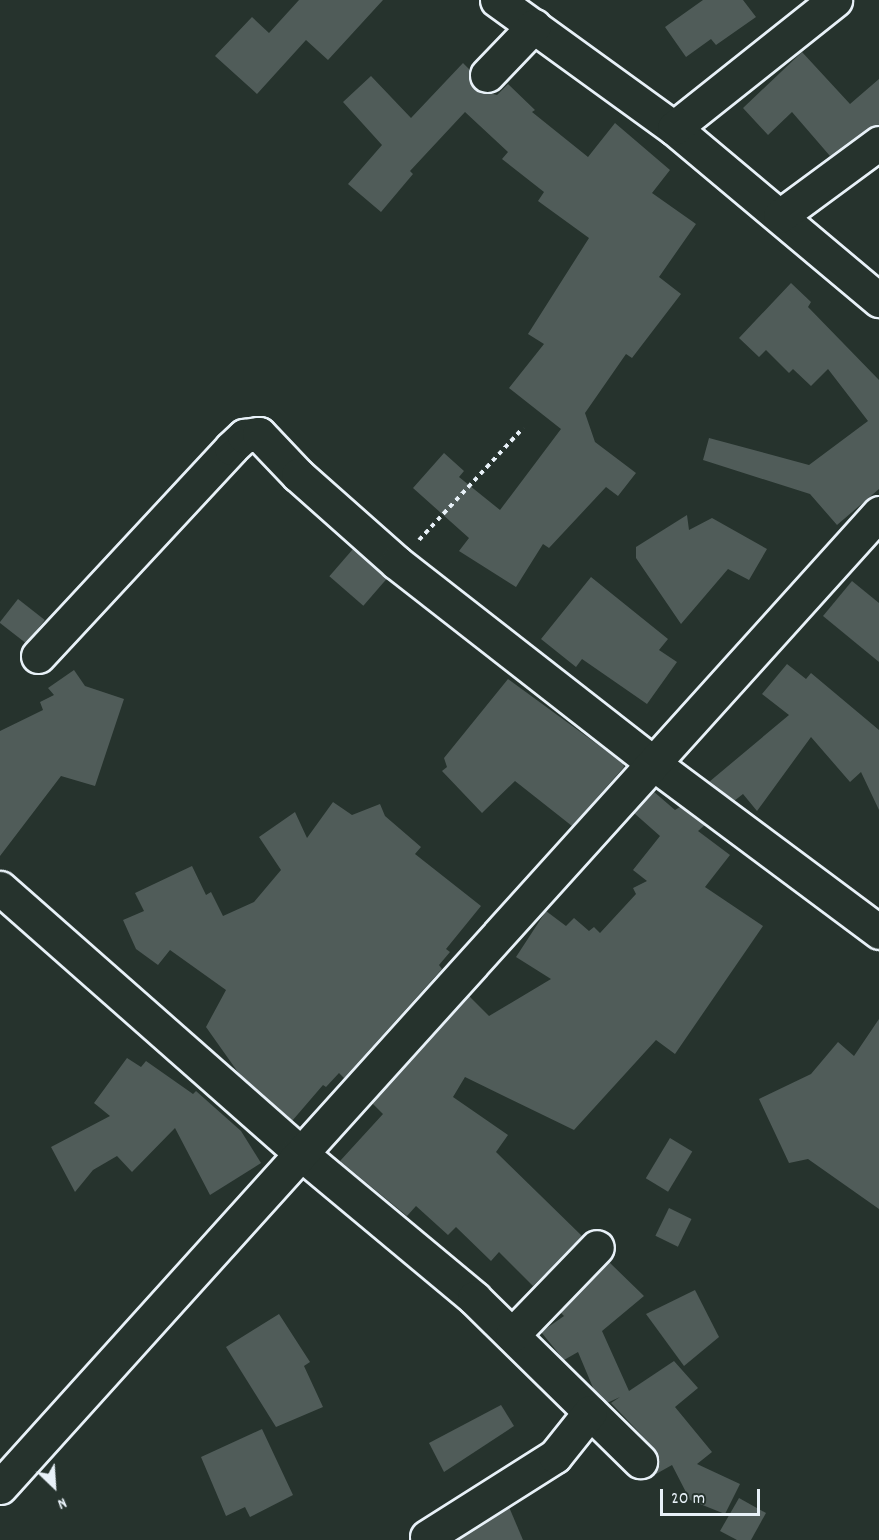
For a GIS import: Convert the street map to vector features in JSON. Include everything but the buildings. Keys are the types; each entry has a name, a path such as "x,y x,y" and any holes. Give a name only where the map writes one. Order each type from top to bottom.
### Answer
{"street":[{"path":"497,0 674,128 879,300"},
{"path":"674,128 835,0"},
{"path":"487,75 534,26"},
{"path":"780,216 879,143"},
{"path":"38,656 244,436 259,434 298,475 397,563 654,764 879,932"},
{"path":"0,1487 299,1152 654,764 879,513"},
{"path":"0,888 299,1152 474,1298 640,1461"},
{"path":"512,1335 597,1247"},
{"path":"427,1537 555,1456 590,1412"}],"path":[{"path":"397,563 523,428"}]}
